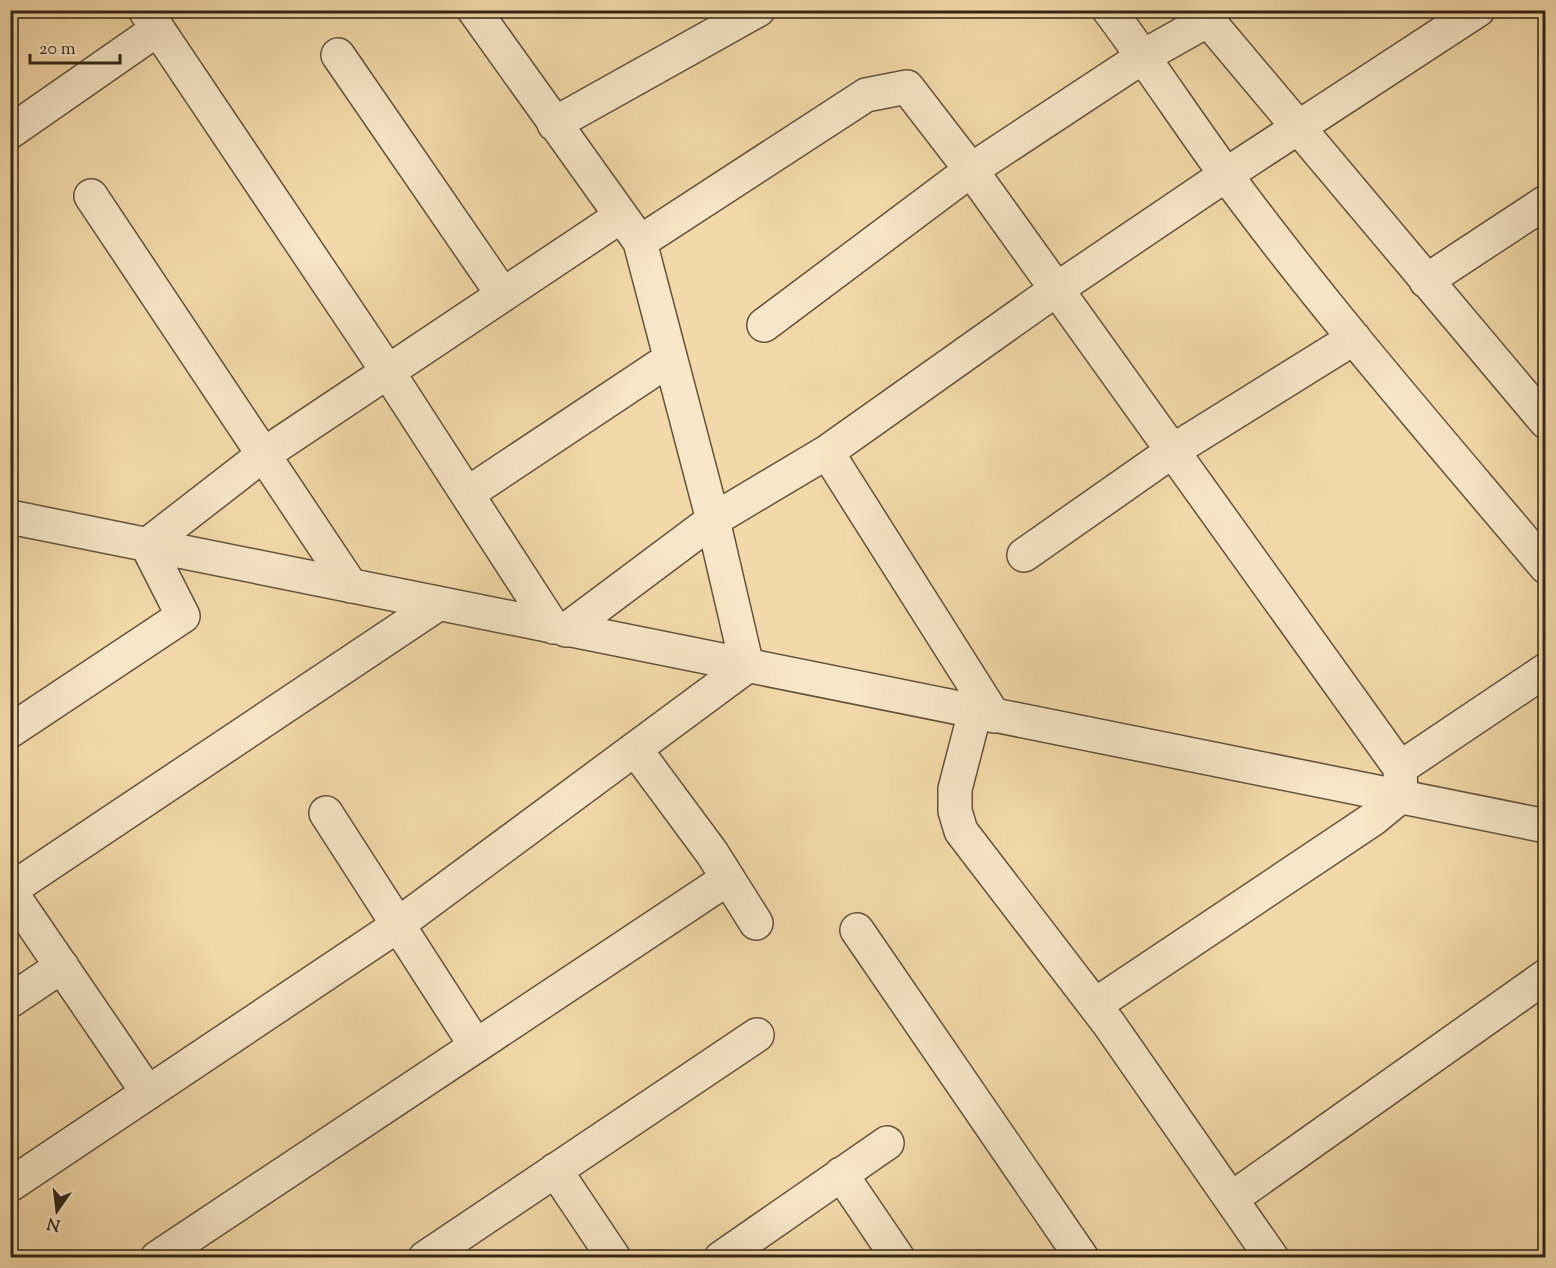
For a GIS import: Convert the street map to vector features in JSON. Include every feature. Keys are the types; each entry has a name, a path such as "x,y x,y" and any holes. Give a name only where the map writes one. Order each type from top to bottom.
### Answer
{"street":[{"path":"474,10 640,242 713,520 747,666"},
{"path":"554,124 758,10"},
{"path":"1109,10 1227,174 1354,338 1545,567"},
{"path":"560,628 713,520 827,452 1057,289 1227,174 1478,10"},
{"path":"764,325 971,170 1144,56 1215,15 1298,128 1545,422"},
{"path":"10,132 151,20 388,372 467,494 560,628"},
{"path":"338,55 503,295"},
{"path":"640,242 866,95 907,87 971,170 1174,450 1400,782"},
{"path":"91,196 351,586"},
{"path":"1426,281 1545,202"},
{"path":"147,545 263,455 621,216"},
{"path":"1024,555 1174,450 1354,338"},
{"path":"467,494 670,359"},
{"path":"827,452 985,714"},
{"path":"10,517 985,714 1400,782 1545,826"},
{"path":"10,731 183,616 147,545"},
{"path":"148,1093 10,891 438,604"},
{"path":"10,1185 399,924 747,666"},
{"path":"1095,1005 1372,819 1400,782 1545,670"},
{"path":"985,714 956,789 955,811 961,831 1095,1005 1272,1257"},
{"path":"635,749 712,853 756,923"},
{"path":"326,813 476,1046"},
{"path":"157,1257 727,879"},
{"path":"857,930 1082,1257"},
{"path":"10,1001 62,966"},
{"path":"1231,1199 1542,987"},
{"path":"425,1257 757,1035"},
{"path":"721,1257 887,1143"},
{"path":"555,1170 614,1257"},
{"path":"842,1174 898,1257"}]}
